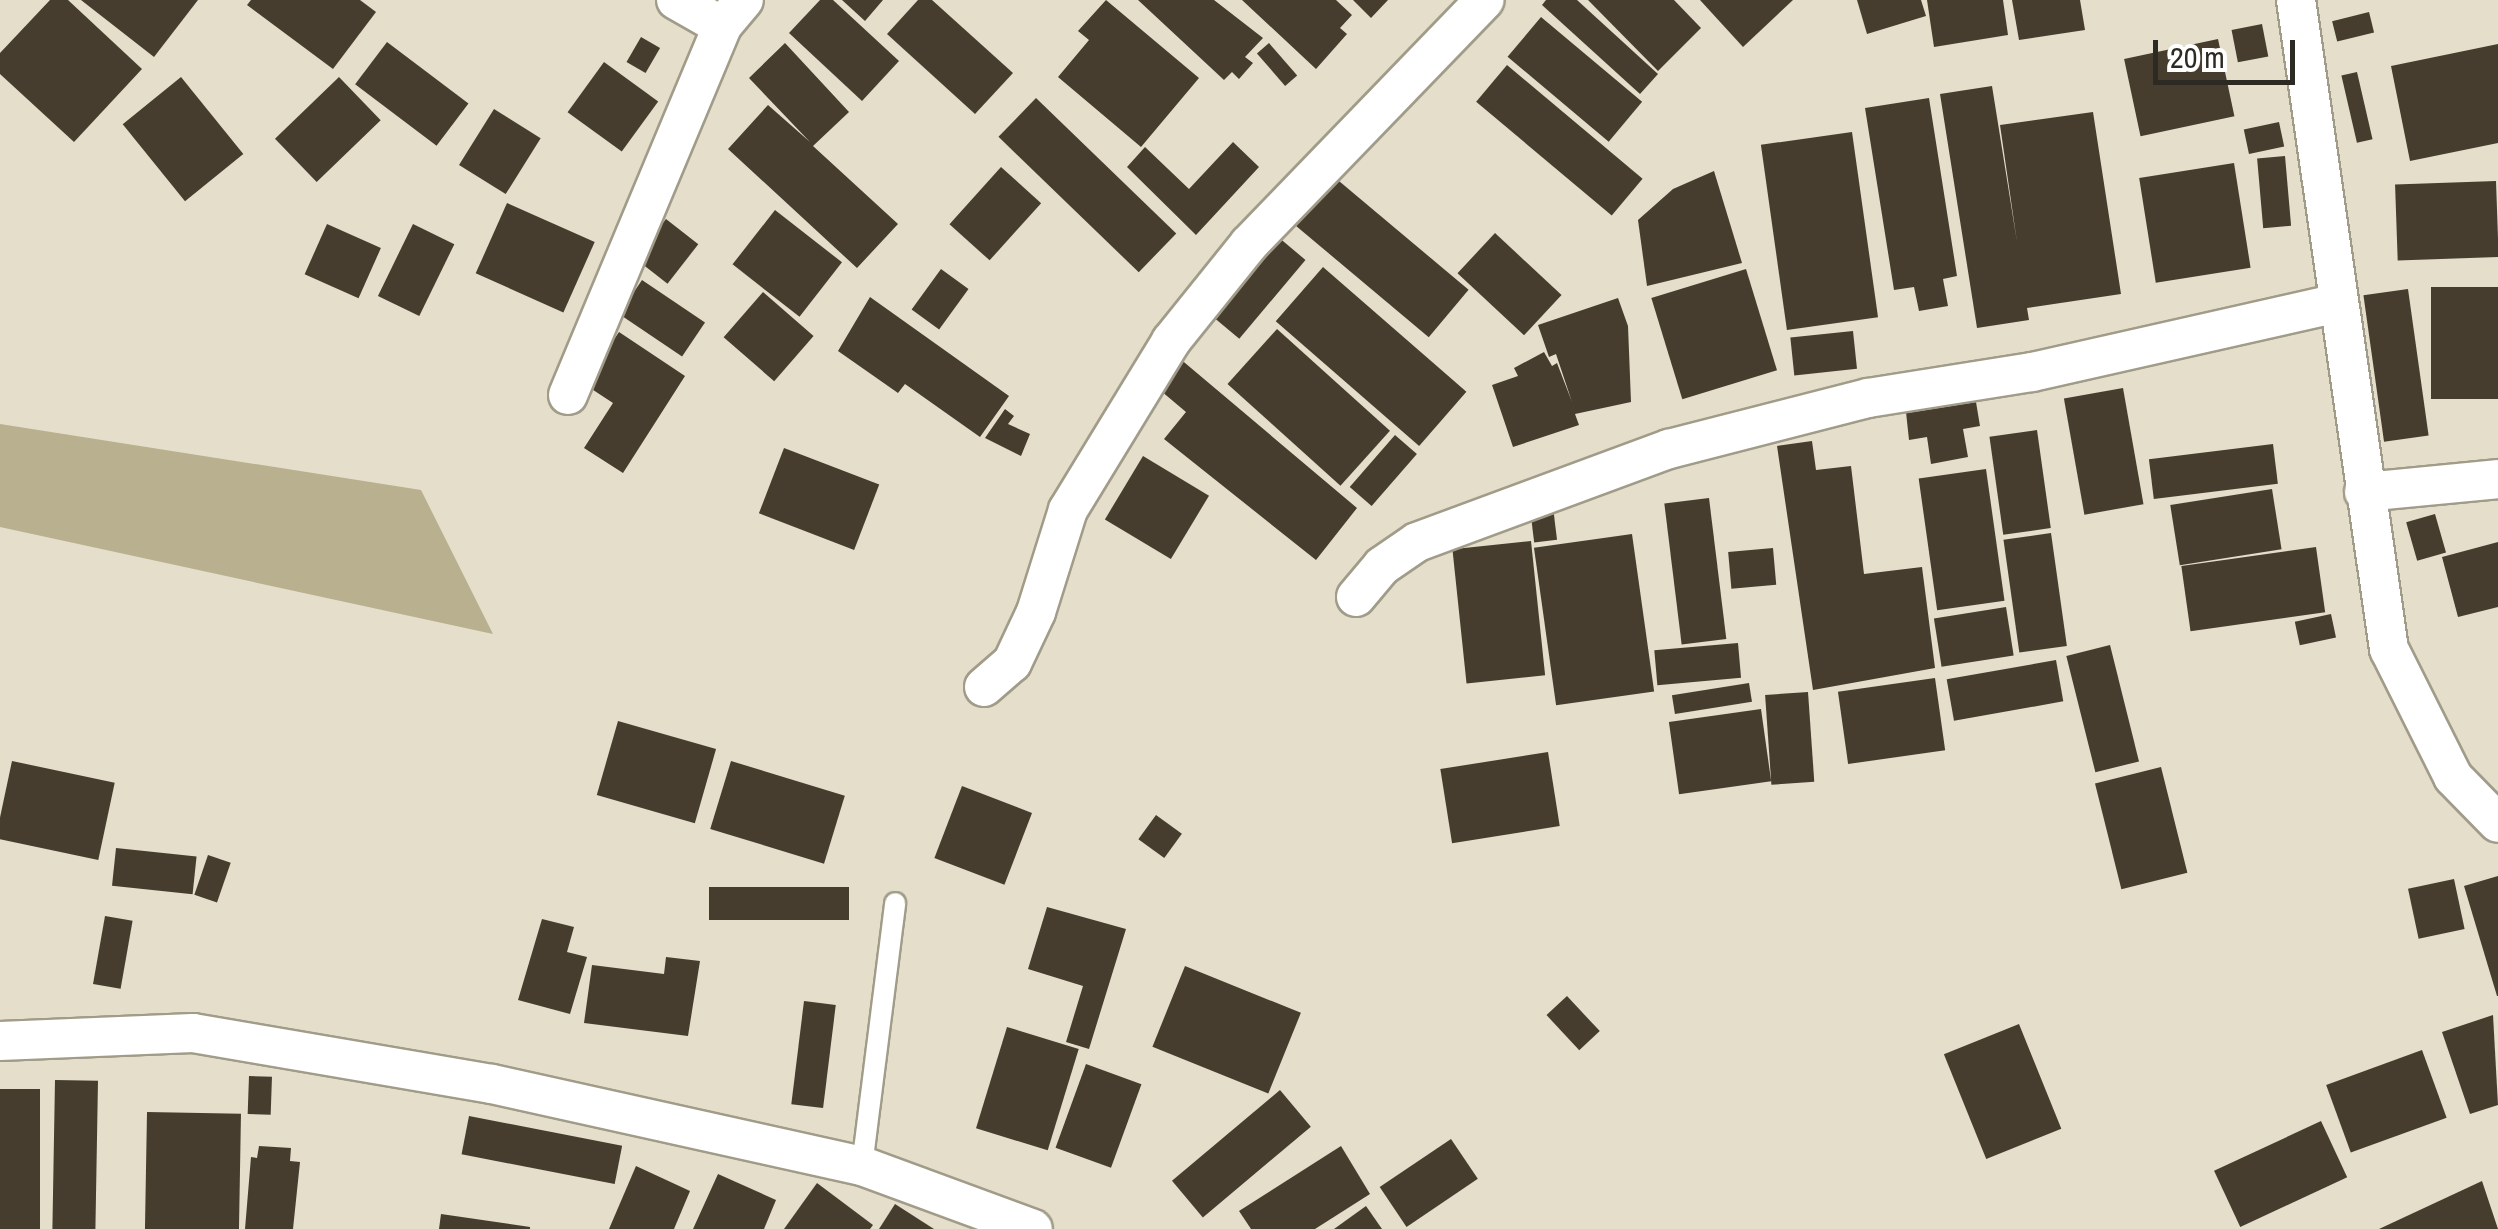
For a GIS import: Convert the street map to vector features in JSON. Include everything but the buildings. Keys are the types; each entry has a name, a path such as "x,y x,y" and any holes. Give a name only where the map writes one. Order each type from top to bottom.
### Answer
{"street":[{"path":"568,395 733,13 676,0"},
{"path":"984,687 1012,664 1036,612 1068,510 1172,341 1250,244 1484,0"},
{"path":"2296,0 2389,649 2453,778 2498,823"},
{"path":"1356,597 1382,566 1432,534 1669,449 1868,398 2032,372 2338,303"},
{"path":"2364,492 2498,479"},
{"path":"0,1041 193,1033 492,1084 862,1166 1033,1229"}],"lane":[{"path":"862,1166 895,904"}],"shaded area":[{"path":"0,424 421,490 493,634 0,527"}]}
